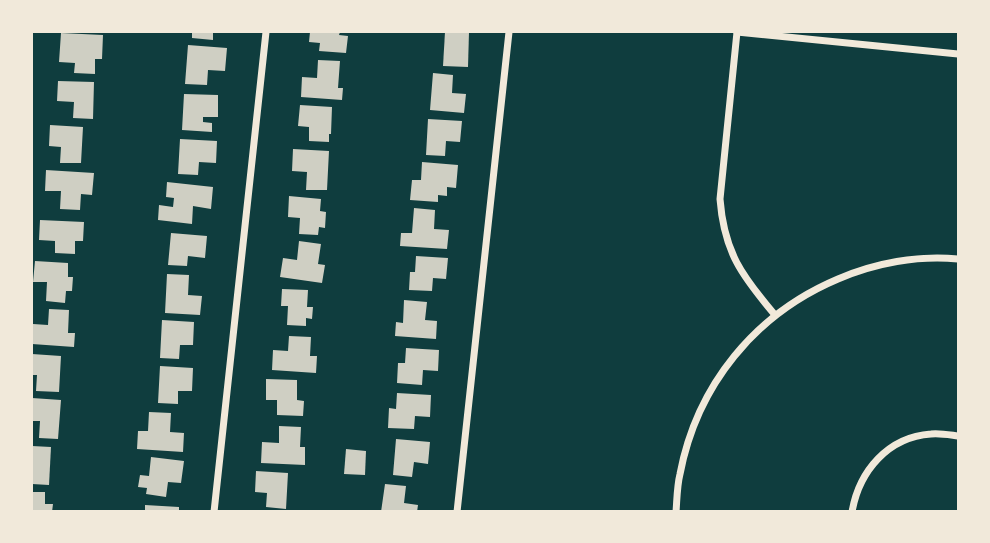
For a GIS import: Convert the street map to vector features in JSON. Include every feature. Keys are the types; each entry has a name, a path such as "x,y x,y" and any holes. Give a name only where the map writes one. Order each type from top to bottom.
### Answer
{"street":[{"path":"214,512 266,32"},
{"path":"457,512 509,32"},
{"path":"775,315 738,267 728,244 722,217 720,199 737,32 958,54"},
{"path":"676,512 679,476 684,456 702,408 718,378 738,351 762,326 802,296 853,272 911,260 958,259"},
{"path":"852,512 855,497 866,472 874,461 894,445 933,434 958,436"}],"building":[{"path":"192,32 213,32 213,40 192,38"},
{"path":"310,32 340,32 339,35 348,36 346,53 319,51 320,43 309,42"},
{"path":"445,32 469,32 468,67 443,66"},
{"path":"61,33 103,35 102,59 95,59 95,74 74,73 75,63 59,62"},
{"path":"188,45 227,48 225,71 208,70 207,85 185,84"},
{"path":"318,60 340,61 338,88 343,88 342,100 301,97 302,77 317,78"},
{"path":"433,73 453,75 452,93 466,94 464,113 430,110"},
{"path":"58,81 94,82 93,119 73,118 74,102 57,101"},
{"path":"184,94 218,95 218,117 203,117 203,122 212,123 212,132 182,130"},
{"path":"300,105 332,107 329,142 309,141 309,127 298,126"},
{"path":"428,119 462,121 460,142 446,141 445,156 426,155"},
{"path":"50,125 83,127 81,163 60,163 61,147 49,146"},
{"path":"180,139 217,141 216,163 199,162 198,175 178,174"},
{"path":"293,149 329,151 327,190 306,190 307,172 292,171"},
{"path":"422,162 458,165 456,188 447,187 447,196 438,195 438,202 410,200 412,180 421,180"},
{"path":"46,170 94,173 92,195 81,194 80,210 60,209 61,191 45,191"},
{"path":"167,182 213,187 211,209 193,206 192,224 158,220 159,205 173,207 174,198 166,197"},
{"path":"289,196 321,199 320,211 326,212 325,228 319,227 318,235 299,234 300,218 288,217"},
{"path":"414,208 435,210 434,229 449,230 447,249 400,246 401,233 412,233"},
{"path":"40,220 84,222 83,241 75,241 75,254 55,253 55,241 39,240"},
{"path":"171,233 207,236 205,258 188,256 187,266 168,265"},
{"path":"299,241 321,244 318,264 325,265 322,283 280,277 283,258 297,260"},
{"path":"416,256 448,258 446,279 433,278 432,291 409,290 410,272 415,272"},
{"path":"35,261 68,263 68,277 73,277 72,291 66,291 65,303 46,301 47,282 33,282"},
{"path":"167,274 189,275 188,295 202,296 200,315 165,313"},
{"path":"282,289 308,290 307,307 313,307 312,319 306,318 306,326 287,325 288,306 281,306"},
{"path":"404,300 427,302 425,320 437,321 436,339 395,336 396,322 403,323"},
{"path":"49,309 69,310 68,333 75,333 74,347 32,344 33,324 48,325"},
{"path":"162,320 194,322 193,345 180,345 179,359 160,358"},
{"path":"289,336 311,337 310,356 317,356 316,373 272,370 273,350 288,351"},
{"path":"406,348 439,350 438,371 423,370 422,385 397,383 398,363 405,363"},
{"path":"32,354 61,356 59,392 36,391 37,375 32,375"},
{"path":"160,366 193,368 192,391 178,391 178,404 158,403"},
{"path":"266,379 297,380 297,400 304,401 303,416 277,415 277,400 266,400"},
{"path":"397,393 431,395 430,417 415,416 414,429 388,428 389,408 396,409"},
{"path":"32,398 61,400 58,439 39,438 40,421 32,421"},
{"path":"149,412 171,413 170,432 184,433 183,452 137,449 138,431 148,431"},
{"path":"279,426 301,427 300,447 305,447 305,465 261,463 262,442 279,443"},
{"path":"396,439 430,442 428,464 414,462 412,477 393,475"},
{"path":"32,446 51,447 49,485 32,484"},
{"path":"346,449 366,451 365,475 344,474"},
{"path":"151,457 184,461 181,483 168,482 166,497 146,494 147,488 138,487 140,475 149,476"},
{"path":"256,471 288,473 286,509 266,507 267,493 255,492"},
{"path":"385,484 406,486 404,503 418,505 417,512 381,512"},
{"path":"32,492 45,492 45,504 53,504 52,512 32,512"},
{"path":"145,505 179,507 179,512 145,512"}]}
